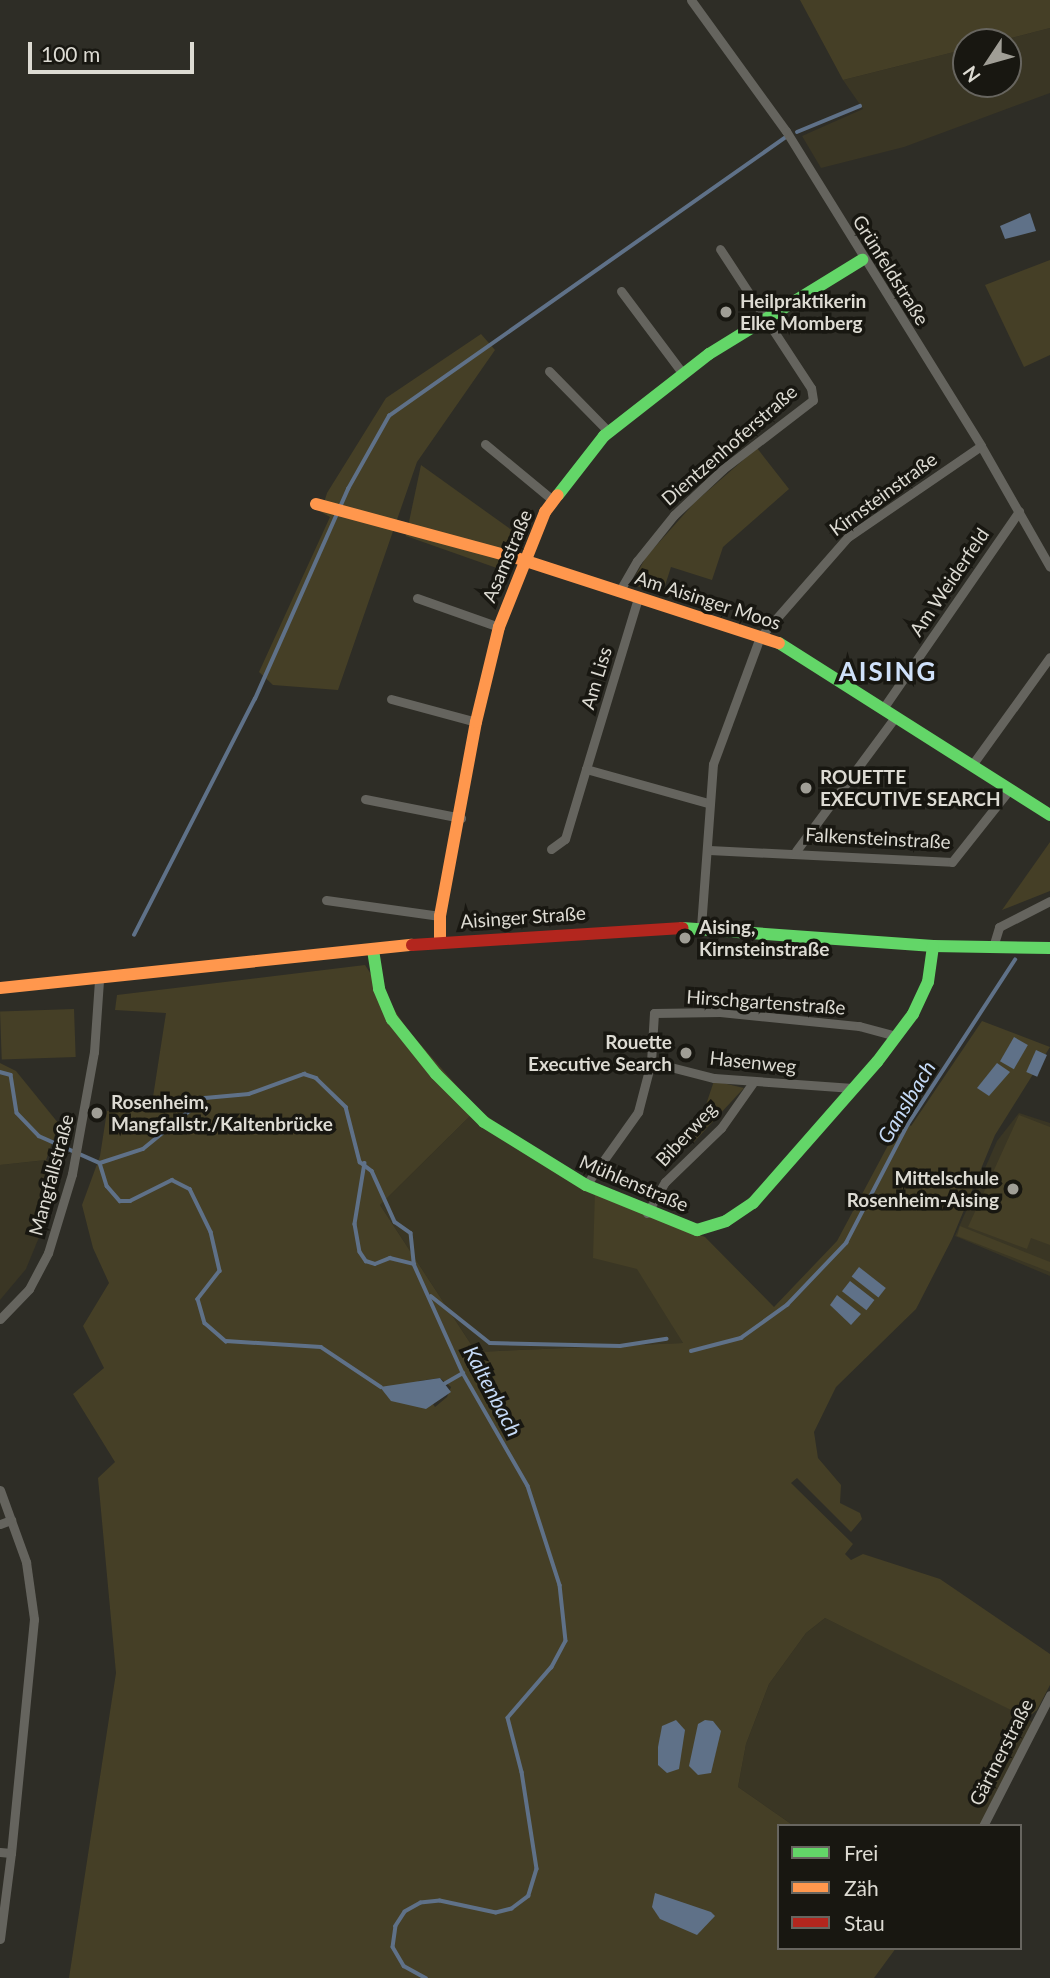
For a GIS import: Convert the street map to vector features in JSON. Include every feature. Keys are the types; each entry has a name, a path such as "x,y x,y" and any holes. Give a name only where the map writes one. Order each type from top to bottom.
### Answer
{"street":[{"name":"Grünfeldstraße","path":"691,0 786,131 862,260 981,446 1050,567"},
{"path":"720,249 768,321"},
{"name":"Asamstraße","path":"440,942 440,916 461,818 476,722 499,627 523,560 554,501 609,432 684,374 862,260"},
{"path":"621,291 684,374"},
{"name":"Dientzenhoferstraße","path":"619,592 637,561 674,515 723,469 813,400 811,388 768,321"},
{"path":"549,371 609,432"},
{"name":"Asamstraße","path":"485,444 554,501"},
{"name":"Kirnsteinstraße","path":"701,927 709,850 708,803 713,764 761,637 848,537 981,446"},
{"name":"Am Aisinger Moos","path":"316,504 523,560 789,646 1050,814"},
{"name":"Am Weiderfeld","path":"884,707 1019,510"},
{"name":"Asamstraße","path":"417,598 499,627"},
{"name":"Am Liss","path":"551,849 565,839 638,598"},
{"path":"972,765 1050,657"},
{"path":"391,699 476,722"},
{"path":"796,851 896,716"},
{"path":"586,769 708,803"},
{"name":"Falkensteinstraße","path":"709,850 796,851 952,862 1009,790"},
{"path":"365,799 461,818"},
{"path":"326,900 440,916"},
{"path":"993,947 999,927 1050,901"},
{"name":"Aisinger Straße","path":"0,988 99,981 440,942 701,927 933,946 1050,948"},
{"name":"Mühlenstraße","path":"373,950 379,989 392,1019 436,1074 484,1122 541,1161 586,1185 647,1213 697,1230 726,1221 752,1203 897,1036 928,982 933,946"},
{"name":"Mangfallstraße","path":"0,1319 29,1289 48,1253 72,1174 82,1137 99,981"},
{"name":"Hirschgartenstraße","path":"586,1185 638,1112 650,1062 654,1013 720,1012 859,1026 897,1036"},
{"name":"Hasenweg","path":"650,1062 714,1078 853,1088"},
{"name":"Biberweg","path":"647,1213 666,1182 720,1128 754,1081"},
{"path":"0,1490 26,1562 34,1619 0,1939"},
{"path":"0,1524 11,1520"},
{"name":"Gärtnerstraße","path":"984,1824 1050,1695"},
{"path":"0,1852 10,1853"}],"shaded area":[{"path":"800,0 1050,0 1050,28 1022,35 1022,28 952,28 952,53 843,80"},
{"path":"1050,28 1050,93 904,147 821,168 802,136 863,109 843,80 952,53 952,98 1022,98 1022,35"},
{"path":"1050,260 1050,355 1024,367 985,285"},
{"path":"481,334 495,350 417,462 338,690 273,685 259,672 330,517 321,512 327,493 386,398"},
{"path":"757,448 789,489 723,547 712,580 671,567 662,595 631,584 646,557 695,502"},
{"path":"421,465 520,536 508,572 406,536"},
{"path":"1050,842 1050,891 1002,910"},
{"path":"365,965 407,1029 477,1109 380,1205 476,1352 683,1343 637,1269 593,1258 595,1191 705,1237 774,1307 837,1241 901,1121 911,1126 982,1021 1050,1047 995,1135 952,1239 916,1309 836,1387 814,1432 818,1458 841,1485 840,1503 860,1513 862,1519 851,1532 797,1478 791,1483 853,1544 845,1554 851,1560 863,1554 940,1579 1050,1654 1050,1685 1037,1710 1027,1718 825,1618 806,1633 769,1684 746,1744 738,1787 791,1824 777,1824 777,1950 895,1950 874,1978 69,1978 116,1673 98,1478 115,1462 73,1394 104,1368 83,1326 109,1283 93,1248 82,1205 100,1156 107,1111 139,1108 153,1097 166,1013 115,1010 117,995","holes":["440,1378 451,1387 447,1397 435,1407 418,1381"]},
{"path":"74,1009 76,1057 2,1060 0,1012"},
{"path":"0,1063 16,1071 59,1124 46,1160 0,1165"},
{"path":"714,1081 744,1088 693,1143"},
{"path":"477,1109 595,1191 683,1343 476,1352 380,1205"},
{"name":"Mittelschule Rosenheim-Aising","path":"1019,1113 1050,1123 1050,1276 955,1236 997,1141"},
{"name":"Mittelschule Rosenheim-Aising","path":"1019,1115 1050,1127 1050,1245 1031,1238 1027,1249 968,1227"},
{"path":"46,1160 60,1163 51,1208 26,1269 0,1300 0,1165"},
{"path":"960,1226 1050,1262 1050,1272 957,1236"},
{"path":"825,1618 970,1686 1036,1724 987,1824 791,1824 738,1787 746,1744 769,1684 806,1633"}],"water":[{"path":"1030,213 1036,231 1005,239 1000,226"},
{"path":"1014,1037 1028,1045 1014,1069 1000,1061"},
{"path":"1036,1050 1047,1055 1037,1077 1026,1072"},
{"path":"997,1063 1010,1072 989,1096 977,1088"},
{"path":"859,1267 886,1288 878,1297 852,1276"},
{"path":"850,1281 874,1300 866,1310 842,1291"},
{"path":"837,1295 861,1314 851,1325 830,1305"},
{"path":"440,1378 451,1392 426,1409 391,1401 380,1387"},
{"path":"676,1720 685,1730 679,1769 667,1773 658,1765 658,1747 662,1726"},
{"path":"705,1720 713,1721 721,1731 711,1773 698,1775 689,1766 698,1724"},
{"path":"655,1893 711,1912 715,1916 697,1935 660,1919 652,1907"}],"waterway":[{"path":"797,132 860,106"},
{"path":"134,935 255,699 348,489 389,416 785,138"},
{"name":"Ganslbach","path":"691,1351 741,1338 787,1305 846,1243 908,1124 1015,960"},
{"name":"Kaltenbach","path":"0,1072 11,1075 17,1113 39,1136 100,1163 143,1149 205,1098 249,1094 304,1074 316,1078 346,1107 360,1162 372,1171 395,1222 411,1233 414,1264 463,1373 528,1486 560,1585 566,1641 552,1667 508,1718 522,1772 537,1869 529,1896 512,1909 496,1913 440,1901 421,1903 405,1912 396,1926 393,1947 404,1966 426,1978"},
{"path":"100,1163 107,1186 120,1201 130,1201 172,1180 190,1189 211,1232 220,1271 198,1299 205,1323 226,1341 321,1347 381,1387"},
{"path":"365,1163 355,1224 360,1252 366,1261 375,1264 390,1258 414,1264"},
{"name":"Ganslbach","path":"431,1296 490,1343 620,1346 666,1339"},
{"path":"444,1384 463,1373"}],"traffic: fast":[{"path":"558,495 604,436 709,354 862,260"},
{"path":"779,643 1050,815"},
{"path":"682,928 933,946 1050,948"},
{"path":"373,950 379,989 392,1019 436,1074 484,1122 586,1185 697,1230 726,1221 753,1203 877,1062 913,1014 928,982 933,946"}],"traffic: slow":[{"path":"440,942 440,916 476,722 499,627 545,512 558,495"},
{"path":"316,504 523,560 779,643"},
{"path":"0,988 412,945"}],"traffic: jam":[{"path":"412,945 682,928"}],"place":[{"name":"Heilpraktikerin Elke Momberg","path":"726,312"},
{"name":"ROUETTE EXECUTIVE SEARCH","path":"806,788"},
{"name":"Aising, Kirnsteinstraße","path":"685,938"},
{"name":"Rouette Executive Search","path":"686,1053"},
{"name":"Rosenheim, Mangfallstr./Kaltenbrücke","path":"97,1113"},
{"name":"Mittelschule Rosenheim-Aising","path":"1013,1189"}],"district":[{"name":"AISING","path":"888,672"}]}
